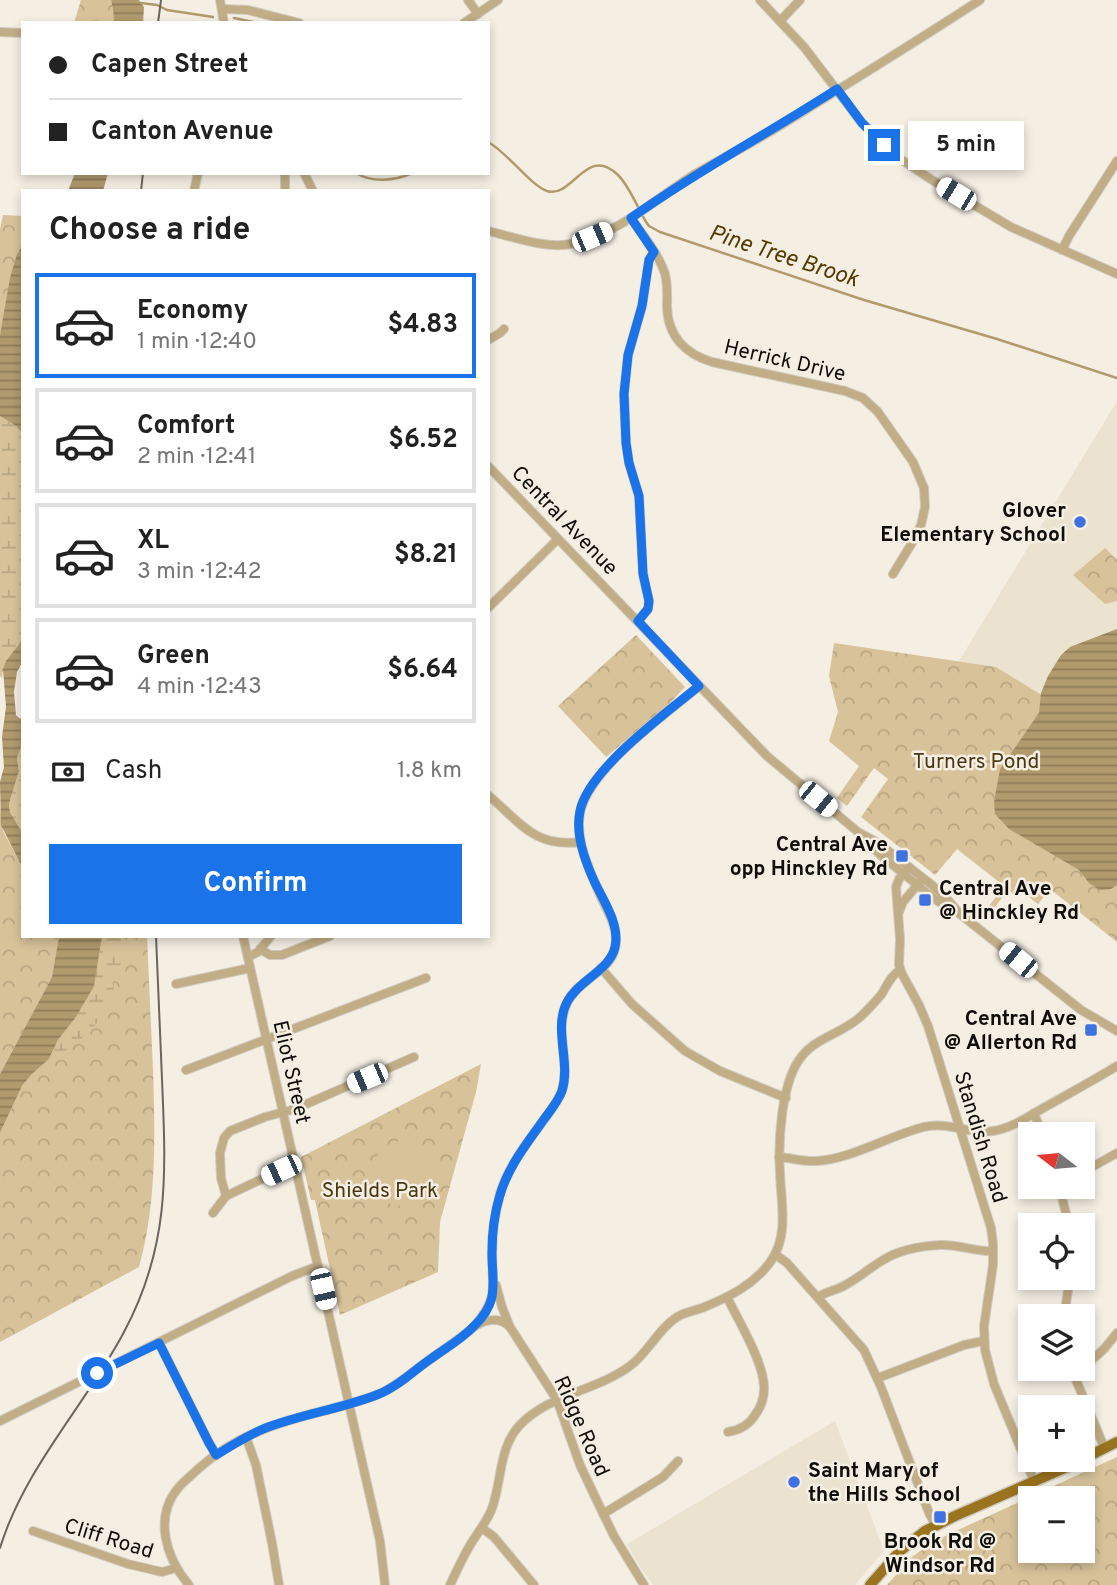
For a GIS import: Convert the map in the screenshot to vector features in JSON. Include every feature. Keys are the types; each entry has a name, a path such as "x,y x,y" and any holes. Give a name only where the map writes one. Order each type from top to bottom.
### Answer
{"main road":[{"path":"1095,1454 1117,1442"},
{"path":"870,1585 915,1538 1054,1472"}],"street":[{"path":"468,0 478,14"},
{"path":"467,21 498,0"},
{"path":"760,0 804,47 869,130 906,164 1011,227 1117,274"},
{"path":"780,21 800,0"},
{"path":"490,231 563,245 583,241 615,227 980,0"},
{"path":"221,5 291,21"},
{"path":"0,32 21,33"},
{"path":"1062,250 1117,161"},
{"name":"Herrick Drive","path":"633,217 665,275 667,311 671,327 679,343 692,355 712,362 845,391 863,398 878,412 916,468 925,494 921,525 893,573"},
{"path":"638,621 648,609 649,601 643,574 639,496 626,443 624,394 628,355 642,306 649,260 654,252"},
{"path":"490,339 504,329"},
{"name":"Central Avenue","path":"490,468 775,764 858,832 878,844 920,881 941,893 960,914 1075,1006 1117,1031"},
{"path":"490,606 558,538"},
{"path":"475,1326 491,1302 494,1289 493,1235 502,1188 515,1161 562,1090 565,1064 562,1021 566,1005 578,987 611,957 616,943 611,918 586,863 581,842 580,808 593,783 622,751 699,686"},
{"path":"490,797 518,823 536,835 555,843 581,842"},
{"path":"450,1585 493,1504 503,1459 519,1426 557,1400 625,1370 674,1319 727,1297 751,1282 775,1254 783,1222 779,1157 781,1125 793,1070 811,1048 861,1017 900,970 896,887 906,870"},
{"path":"899,912 903,902 920,881"},
{"name":"Eliot Street","path":"243,938 380,1541 385,1585"},
{"path":"248,957 255,955 269,938"},
{"path":"260,949 271,955 282,955 325,938"},
{"path":"176,984 250,968"},
{"path":"601,968 632,1004 685,1051 720,1071 786,1098"},
{"name":"Standish Road","path":"900,970 924,1015 989,1221 993,1251 992,1274 983,1341 991,1375 1034,1481"},
{"path":"186,1070 426,978"},
{"path":"226,1196 220,1161 226,1134 265,1117 295,1109 414,1057"},
{"path":"779,1157 806,1161 826,1160 925,1127 945,1126 976,1132 996,1131 1015,1124 1117,1066"},
{"path":"1034,1113 1037,1122"},
{"path":"1096,1165 1117,1153"},
{"path":"213,1213 226,1196 295,1165"},
{"path":"818,1297 846,1285 886,1258 903,1251 945,1245 993,1251"},
{"path":"775,1254 787,1263 860,1345 877,1378 936,1526"},
{"path":"0,1421 292,1276 318,1266"},
{"name":"Ridge Road","path":"494,1279 510,1326 557,1400 580,1465 603,1514 644,1585"},
{"path":"727,1297 757,1360 764,1390 760,1406 751,1421 738,1430 728,1432"},
{"path":"475,1326 493,1320 503,1321 510,1326"},
{"name":"Cliff Road","path":"189,1585 176,1568 165,1536 165,1518 178,1487 216,1455 246,1437 276,1424 349,1404 393,1387 475,1326"},
{"path":"1095,1357 1117,1333"},
{"path":"877,1378 964,1345 983,1341"},
{"path":"159,1343 216,1455"},
{"path":"1076,1381 1105,1449"},
{"path":"246,1437 256,1465 279,1585"},
{"path":"603,1514 663,1477 678,1461"},
{"path":"482,1528 494,1537 534,1585"},
{"name":"Cliff Road","path":"33,1531 128,1564 162,1572 176,1568"}],"shaded area":[{"path":"111,0 139,0 144,7 143,21 114,21"},
{"path":"74,175 107,175 104,189 69,189"},
{"path":"21,247 21,432 0,416 0,335 17,254"},
{"name":"Glover Elementary School","path":"1117,401 1117,642 1072,715 959,661"},
{"path":"1117,629 1117,885 1111,889 1100,890 1089,883 1079,870 1009,829 995,814 994,802 1000,769 1039,713 1041,693 1061,655 1070,647"},
{"path":"21,642 21,665 14,692 16,715 21,718 21,747 17,758 19,771 9,804 10,812 21,831 21,865 1,825 0,782 4,767 2,737 6,707 3,669"},
{"path":"59,938 102,938 94,986 76,1017 58,1040 49,1059 22,1086 0,1133 0,1074 52,977"},
{"name":"Saint Mary of the Hills School","path":"835,1421 884,1551 855,1585 653,1585 627,1544"}],"green space":[{"path":"81,0 111,0 114,21 75,21"},
{"path":"3,215 21,216 21,247 17,254 0,335 0,229"},
{"path":"0,416 21,432 21,642 6,662 2,678"},
{"path":"1105,548 1117,560 1117,601 1105,604 1073,575"},
{"path":"636,635 685,687 668,705 606,757 558,706"},
{"name":"Turners Pond","path":"1117,642 1117,942 1050,889 1038,904 1021,891 1015,895 1008,890 987,917 983,914 1004,886 957,849 935,875 861,817 888,779 874,768 847,806 837,798 859,766 829,741 838,712 829,676 834,643 996,667 1072,714"},
{"path":"21,747 21,831 10,812 9,804 19,771 17,758"},
{"path":"0,807 3,831 21,865 21,938 59,938 52,977 0,1074"},
{"path":"101,938 147,938 154,1145 152,1194 145,1243 139,1267 0,1342 0,1133 22,1086 49,1059 82,1007"},
{"path":"102,938 123,938 122,961 114,981 113,995 101,1018 87,1034 49,1059 58,1040 76,1017 94,986"},
{"name":"Shields Park","path":"481,1064 476,1092 440,1222 438,1272 340,1315 315,1200 311,1200 301,1157"},
{"path":"398,1141 415,1143 428,1151 437,1164 439,1181 397,1207 388,1203 371,1166 381,1150"},
{"path":"1117,1457 1117,1585 887,1585 912,1557 934,1541 1018,1502 1018,1563 1095,1563 1095,1486 1054,1486 1084,1472 1095,1472 1095,1467"}],"waterway":[{"name":"Pine Tree Brook","path":"141,3 213,17"},
{"name":"Pine Tree Brook","path":"234,18 249,21"},
{"name":"Pine Tree Brook","path":"490,143 540,188 547,191 565,188 588,169 607,167 618,175 630,191 649,226 660,232 864,300 1117,378"},
{"name":"Pine Tree Brook","path":"360,175 384,180 406,175"}],"tram line":[{"path":"158,21 161,0"},
{"path":"141,189 143,175"},
{"path":"0,1548 24,1490 124,1332 150,1270 162,1209 164,1178 156,938"}],"place":[{"name":"Glover Elementary School","path":"1080,522"},
{"name":"Central Ave opp Hinckley Rd","path":"902,856"},
{"name":"Central Ave @ Hinckley Rd","path":"925,900"},
{"name":"Central Ave @ Allerton Rd","path":"1091,1030"},
{"name":"Saint Mary of the Hills School","path":"794,1482"},
{"name":"Brook Rd @ Windsor Rd","path":"940,1517"}],"route":[{"path":"97,1373 159,1343 216,1455 246,1437 276,1424 379,1394 393,1387 469,1331 483,1316 491,1302 494,1289 493,1235 502,1188 515,1161 562,1090 565,1074 562,1021 566,1005 578,987 608,961 615,948 613,923 589,869 579,834 582,802 593,783 616,757 699,686 638,621 648,609 649,601 643,574 639,496 626,443 624,394 628,355 642,306 649,260 654,252 631,218 687,180 837,89 862,123 884,145"}]}
